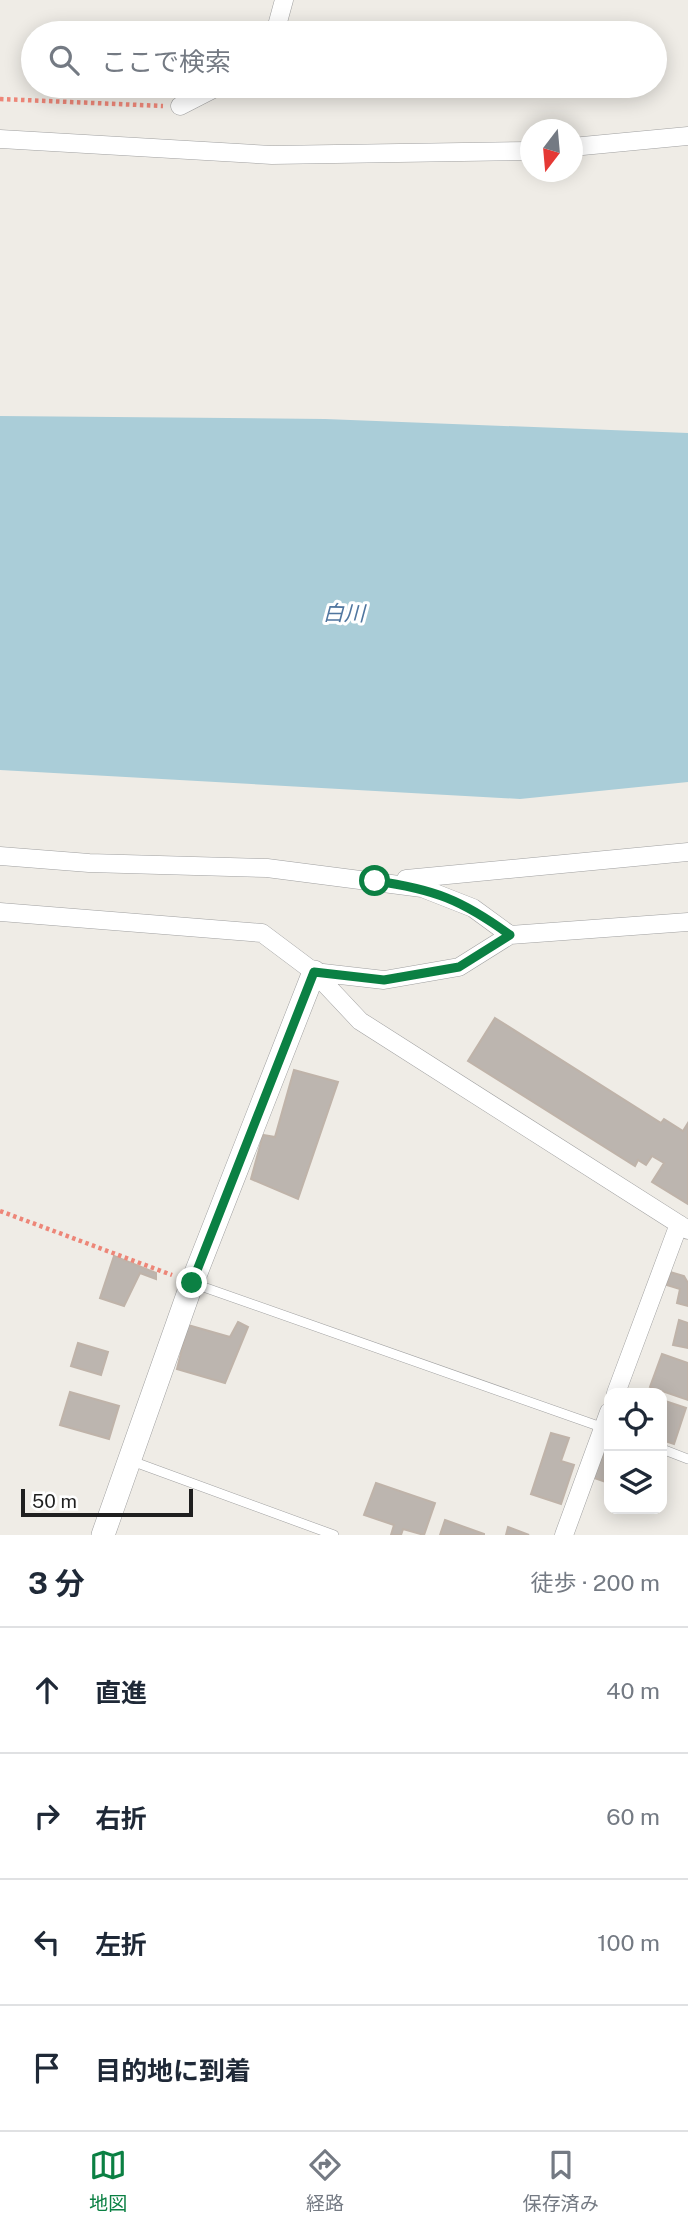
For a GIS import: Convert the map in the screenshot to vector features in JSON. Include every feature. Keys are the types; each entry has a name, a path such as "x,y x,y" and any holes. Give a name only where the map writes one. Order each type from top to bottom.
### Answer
{"street":[{"path":"278,21 284,0"},
{"path":"180,106 196,98"},
{"path":"583,146 688,136"},
{"path":"0,139 272,155 520,151"},
{"path":"375,881 688,852"},
{"path":"0,856 89,863 267,868 422,888 472,908 510,935"},
{"path":"0,912 262,933 314,972 360,1021 684,1227 618,1388"},
{"path":"314,972 384,980 459,967 510,935 688,922"},
{"path":"103,1535 192,1283 314,972"},
{"path":"564,1535 604,1431"}],"lane":[{"path":"192,1283 604,1422"},
{"path":"667,1451 688,1459"},
{"path":"129,1460 334,1535"}],"path":[{"path":"0,99 180,106"},
{"path":"0,1211 192,1283"}],"water":[{"name":"白川","path":"0,416 325,419 688,433 688,782 520,799 0,770"}],"building":[{"path":"495,1018 661,1123 664,1119 683,1131 688,1123 688,1204 652,1182 664,1163 652,1156 646,1165 638,1160 635,1166 468,1061"},
{"path":"294,1070 338,1082 298,1199 251,1179 263,1135 275,1137"},
{"path":"114,1256 156,1273 156,1279 140,1273 124,1306 100,1298"},
{"path":"670,1272 684,1276 688,1283 688,1306 677,1303 680,1289 667,1285"},
{"path":"679,1320 688,1323 688,1348 673,1345"},
{"path":"238,1322 248,1327 225,1383 177,1369 188,1325 230,1337"},
{"path":"78,1343 108,1352 101,1375 71,1366"},
{"path":"662,1354 688,1363 688,1400 667,1393 667,1388 650,1387"},
{"path":"70,1392 119,1406 109,1439 60,1425"},
{"path":"667,1402 686,1408 674,1444 667,1442"},
{"path":"551,1433 569,1438 561,1461 574,1465 561,1504 531,1494"},
{"path":"604,1452 604,1481 594,1478"},
{"path":"376,1483 435,1503 424,1535 403,1529 401,1535 391,1535 394,1525 364,1515"},
{"path":"445,1520 484,1534 484,1535 440,1535"},
{"path":"508,1527 529,1535 506,1535"}],"route":[{"path":"192,1283 314,972 384,980 459,967 510,935 472,908 422,888 375,881"}]}
